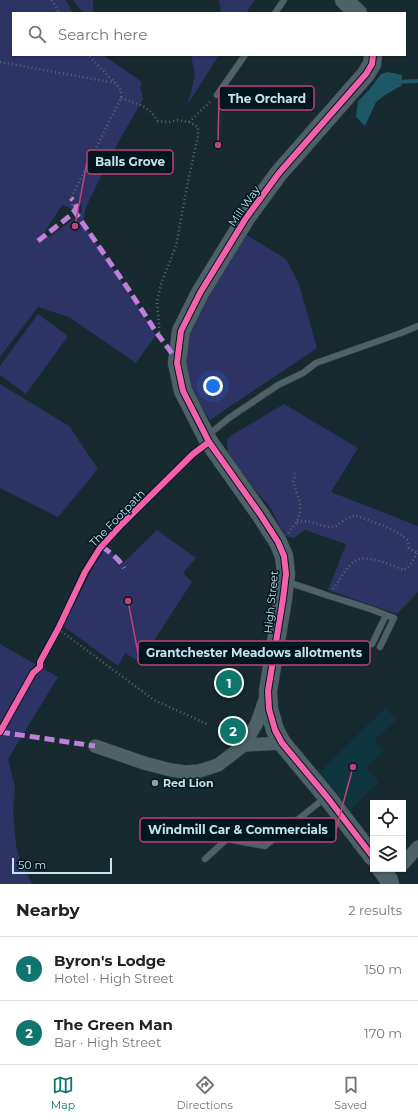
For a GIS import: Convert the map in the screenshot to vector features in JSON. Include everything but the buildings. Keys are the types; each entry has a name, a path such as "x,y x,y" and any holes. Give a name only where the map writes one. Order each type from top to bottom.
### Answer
{"street":[{"path":"344,0 357,12"},
{"name":"Mill Way","path":"183,391 177,364 181,331 200,293 246,218 279,173 366,74 372,64 373,56"},
{"name":"High Street","path":"183,391 209,442 260,514 278,542 284,556 286,574 268,691 269,709 275,730 282,742 370,853"},
{"path":"95,746 144,763 171,770 184,772 199,771 218,765 244,745 257,722 268,691"},
{"path":"244,745 282,742"},
{"path":"406,861 418,847"}],"lane":[{"path":"276,12 284,0"},
{"path":"217,95 244,56"},
{"path":"206,437 229,418 278,385 303,373 316,364 401,334 418,326"},
{"path":"285,582 362,606 394,618 380,647"},
{"path":"372,644 386,615"},
{"path":"205,859 227,839 265,846 327,797"}],"path":[{"path":"52,0 58,12"},
{"path":"73,209 71,198 121,98 121,90 89,56"},
{"path":"0,62 115,83"},
{"path":"189,122 217,95"},
{"path":"121,98 149,109 158,121 169,122 177,120 189,122 198,127 198,136 176,246 162,281 157,301 160,337"},
{"path":"284,556 285,536 298,522 300,514 300,502 293,482 296,472"},
{"path":"298,522 308,521 328,527 335,527 341,522 355,516 389,528 402,535 407,540 409,548 418,553 413,561 404,570 365,558 356,560 350,565 328,596"},
{"path":"61,622 57,631 154,700 208,725"},
{"path":"29,679 41,662"},
{"path":"0,732 4,725"}],"shaded area":[{"path":"0,0 66,0 72,12 12,12 12,56 104,56 142,82 140,87 143,99 113,152 86,207 83,222 156,335 136,363 69,317 38,307 0,357","holes":["81,204 82,211 49,237 44,233 62,205 73,209"]},
{"path":"73,0 93,0 93,12 82,12"},
{"path":"219,0 255,0 247,12 221,12"},
{"path":"191,56 218,56 188,104 195,75"},
{"path":"388,72 402,75 401,86 376,102 365,126 356,117 358,101 369,90 381,74"},
{"path":"245,234 286,259 299,284 317,348 210,420 193,393 181,351 189,324"},
{"path":"38,314 68,336 26,394 0,375 0,366"},
{"path":"0,384 69,426 98,469 58,517 0,488"},
{"path":"284,404 358,448 331,492 418,526 418,592 397,614 328,590 346,544 305,530 294,538 285,536 270,507 228,459 227,440 232,435"},
{"path":"157,530 196,558 183,573 192,582 140,662 125,653 118,666 63,626 95,564 106,548 123,563"},
{"path":"0,644 58,677 8,759 15,788 13,812 17,852 32,884 0,884"},
{"path":"385,708 397,720 374,740 384,751 366,768 379,782 350,810 318,774"}],"waterway":[{"path":"396,82 418,81"}],"marked path":[{"path":"38,241 75,212 76,206 71,198"},
{"path":"73,209 156,332 177,360"},
{"path":"102,547 114,556 124,568"},
{"path":"0,732 95,746"}],"cycle path":[{"path":"370,853 327,797 282,743 275,730 269,709 268,691 286,574 284,556 278,542 260,514 209,442 183,391 177,363 181,331 200,293 246,218 279,173 366,74 372,64 373,56"},
{"name":"The Footpath","path":"0,732 33,673 40,667 40,662 58,629 85,572 100,548 122,524 193,454 209,442"}],"place":[{"name":"The Orchard","path":"218,145"},
{"name":"Balls Grove","path":"75,226"},
{"name":"Grantchester Meadows allotments","path":"128,601"},
{"name":"Byron's Lodge","path":"229,683"},
{"name":"The Green Man","path":"233,731"},
{"name":"Windmill Car & Commercials","path":"353,767"},
{"name":"Red Lion","path":"155,783"}]}
